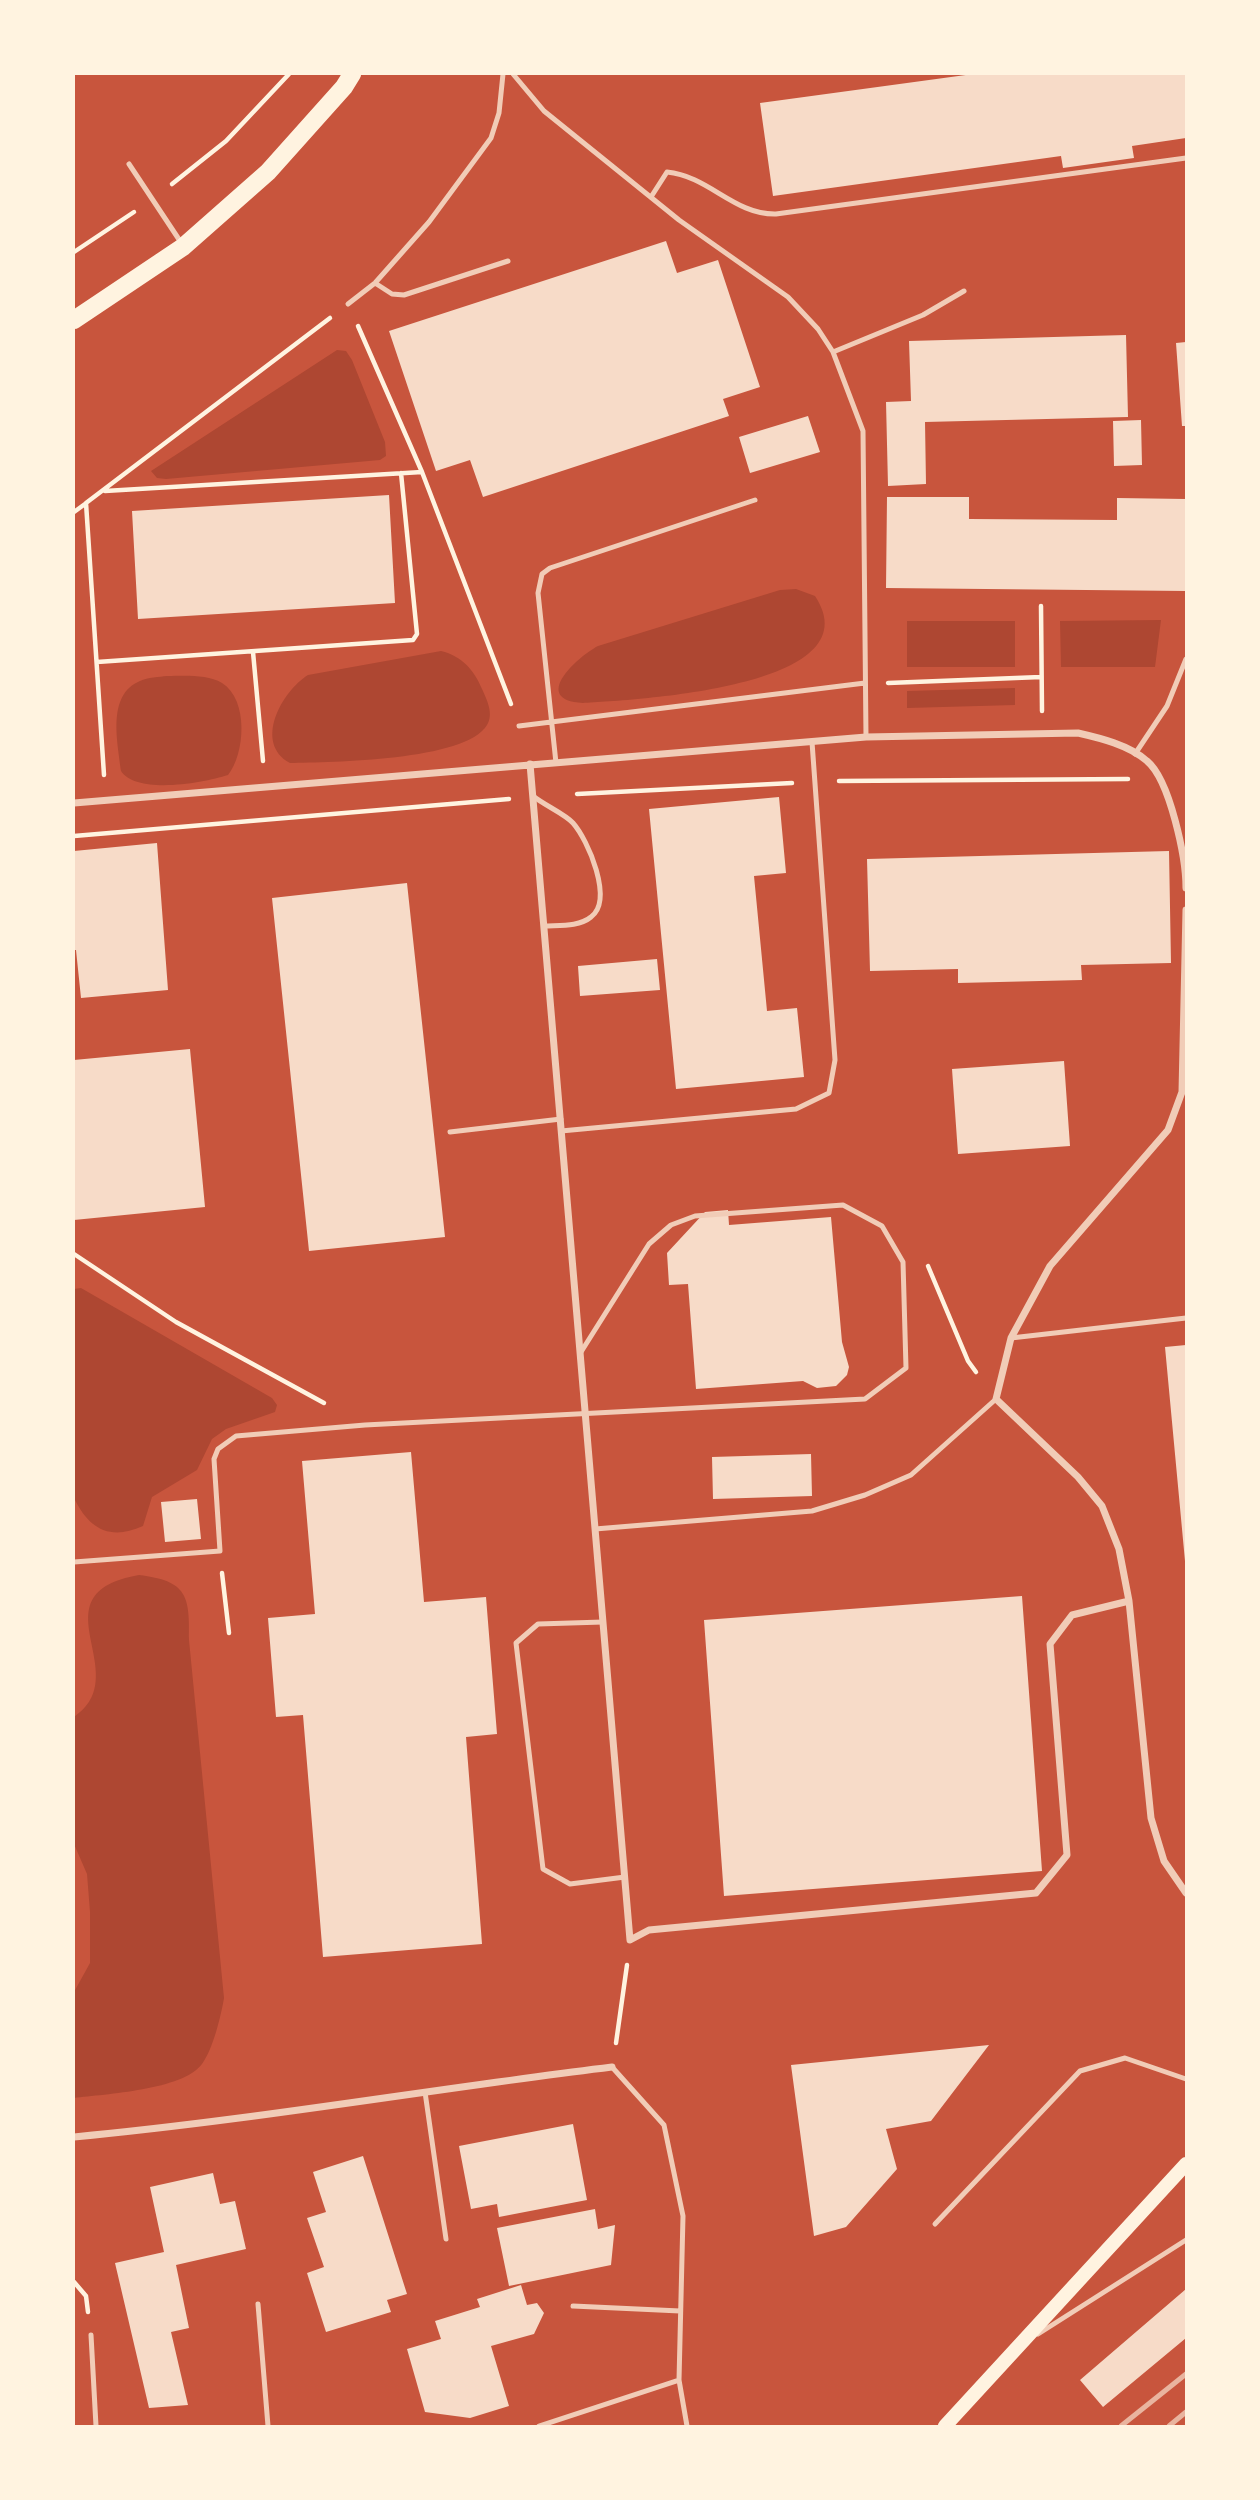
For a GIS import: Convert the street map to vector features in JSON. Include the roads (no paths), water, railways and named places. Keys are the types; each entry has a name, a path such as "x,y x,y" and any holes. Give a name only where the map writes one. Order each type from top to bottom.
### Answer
{"main road":[{"path":"74,320 183,247 268,172 344,87 352,74"},
{"path":"945,2427 1186,2164"}],"street":[{"path":"74,803 866,737 1078,733 1101,738 1148,761 1160,781 1186,861 1186,888"},
{"path":"530,764 630,1940 649,1930 1036,1893 1067,1854 1050,1644 1072,1615 1129,1601"},
{"path":"1186,910 1182,1092 1175,1113 1168,1130 1050,1266 1011,1338 996,1399 1078,1477 1102,1506 1119,1549 1129,1601 1151,1818 1164,1861 1186,1893"},
{"path":"74,2137 274,2116 612,2067"}],"lane":[{"path":"348,304 375,283 429,222 491,138 499,113 503,74"},
{"path":"513,74 544,111 651,197 788,297 818,329 833,352 863,431 866,737"},
{"path":"651,197 667,172 685,174 748,211 776,214 1186,158"},
{"path":"129,164 183,247"},
{"path":"375,283 392,294 404,295 508,261"},
{"path":"833,352 905,323 964,291"},
{"path":"556,763 538,593 542,574 550,568 755,500"},
{"path":"1135,754 1167,706 1186,659"},
{"path":"519,726 865,683"},
{"path":"561,1131 796,1109 829,1093 835,1060 812,742"},
{"path":"533,796 551,811 572,822 595,863 600,890 598,909 592,917 572,925 544,926"},
{"path":"450,1132 561,1119"},
{"path":"74,1562 220,1551 214,1459 225,1442 236,1436 365,1425 586,1416 865,1399 906,1368 903,1262 882,1226 842,1206 695,1216 671,1225 649,1244 580,1353"},
{"path":"1011,1338 1186,1318"},
{"path":"595,1529 812,1511 865,1495 911,1475 996,1399"},
{"path":"603,1622 538,1624 516,1643 543,1869 570,1884 625,1877"},
{"path":"936,2224 1080,2071 1125,2057 1186,2079"},
{"path":"612,2067 664,2125 683,2216 679,2380 687,2427"},
{"path":"425,2092 446,2238"},
{"path":"1021,2344 1186,2240"},
{"path":"258,2304 268,2427"},
{"path":"573,2306 680,2311"},
{"path":"91,2335 96,2427"},
{"path":"539,2427 679,2380"}],"railway":[{"path":"1121,2426 1186,2374"},
{"path":"1169,2426 1186,2412"}]}
